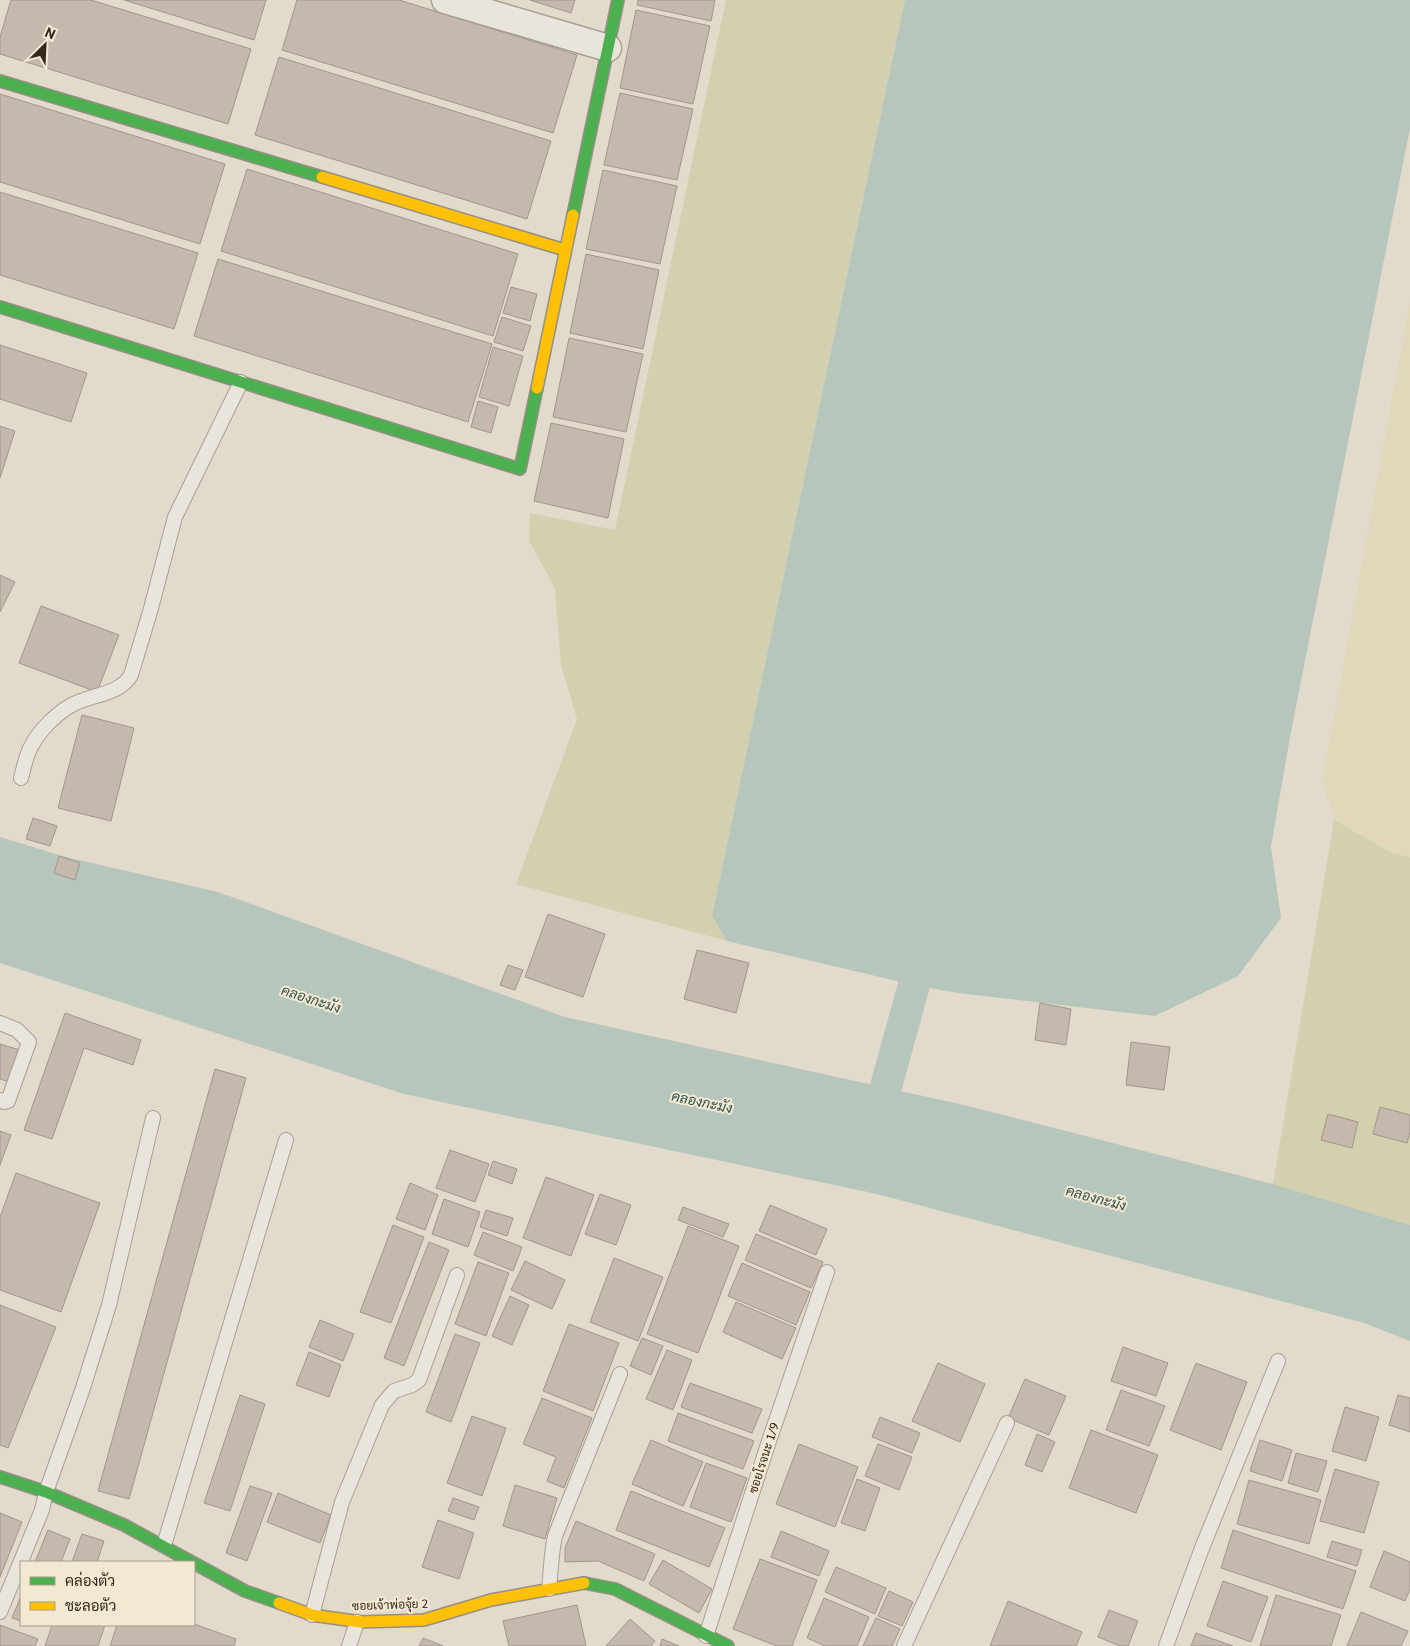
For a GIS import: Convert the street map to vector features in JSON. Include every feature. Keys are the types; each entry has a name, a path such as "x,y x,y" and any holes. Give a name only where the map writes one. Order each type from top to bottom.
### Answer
{"street":[{"path":"445,0 608,48"},
{"path":"0,307 520,469 618,0"},
{"path":"0,81 565,250"},
{"name":"ซอยเจ้าพ่อจุ้ย 2","path":"0,1477 46,1492 124,1525 191,1561"},
{"name":"ซอยเจ้าพ่อจุ้ย 2","path":"195,1563 245,1591 312,1615 357,1622 424,1620 491,1600 583,1583 615,1590 712,1643"}],"lane":[{"path":"21,778 32,745 51,720 70,705 115,689 127,682 150,612 175,517 241,382"},
{"path":"0,1023 17,1030 29,1042 8,1101 0,1100"},
{"path":"21,1561 42,1510 46,1492 82,1391 109,1305 153,1118"},
{"path":"164,1546 286,1140"},
{"name":"ซอยโรจนะ 1/9","path":"712,1643 769,1441 827,1272"},
{"path":"312,1615 342,1502 382,1406 394,1391 412,1385 419,1380 458,1275"},
{"path":"1166,1646 1202,1548 1278,1361"},
{"path":"549,1589 555,1536 620,1374"},
{"path":"904,1646 1007,1423"},
{"path":"0,1612 20,1563"},
{"path":"349,1646 357,1622"}],"shaded area":[{"path":"726,0 905,0 712,916 727,941 516,884 577,719 561,665 555,588 529,541 530,513 615,530"},
{"path":"1410,301 1410,857 1392,853 1334,820 1322,780"},
{"path":"1334,820 1392,853 1410,857 1410,1225 1273,1184"}],"water":[{"path":"905,0 1410,0 1410,128 1290,737 1271,847 1281,918 1238,976 1155,1016 958,993 914,985 727,941 712,916"},
{"name":"คลองกะมัง","path":"0,837 66,857 218,892 565,1017 964,1105 1273,1184 1410,1225 1410,1341 1364,1323 877,1194 404,1094 0,963"}],"building":[{"path":"11,0 91,0 251,49 228,124 0,54 0,37"},
{"path":"124,0 266,0 254,40"},
{"path":"297,0 399,0 577,55 553,133 282,50"},
{"path":"530,0 575,0 571,13"},
{"path":"638,0 715,0 711,21 637,5"},
{"path":"636,10 710,26 693,104 620,88"},
{"path":"279,57 551,141 527,219 255,135"},
{"path":"620,93 693,109 677,180 604,165"},
{"path":"0,94 225,164 200,244 0,182"},
{"path":"247,169 518,254 493,336 221,251"},
{"path":"603,170 677,186 660,264 586,249"},
{"path":"0,192 198,253 174,329 0,275"},
{"path":"586,254 659,270 643,349 570,333"},
{"path":"218,259 492,344 468,422 194,336"},
{"path":"511,287 537,294 530,321 503,313"},
{"path":"502,317 531,326 523,351 494,342"},
{"path":"569,338 643,354 626,432 553,417"},
{"path":"0,345 87,373 71,422 0,399"},
{"path":"493,347 523,356 509,406 479,397"},
{"path":"478,401 498,407 491,433 471,427"},
{"path":"551,423 624,439 608,518 534,501"},
{"path":"0,426 15,431 0,478"},
{"path":"0,575 15,582 0,612"},
{"path":"41,606 119,635 97,692 19,663"},
{"path":"82,715 134,728 111,821 58,808"},
{"path":"33,818 57,826 50,846 26,839"},
{"path":"59,856 80,863 75,880 54,873"},
{"path":"548,914 605,934 583,997 525,977"},
{"path":"697,950 749,963 736,1013 684,999"},
{"path":"508,965 523,970 515,990 500,985"},
{"path":"1040,1003 1071,1009 1066,1045 1035,1040"},
{"path":"65,1013 141,1040 133,1065 84,1048 52,1139 24,1130"},
{"path":"1131,1042 1170,1047 1164,1090 1126,1085"},
{"path":"0,1044 20,1050 9,1082 0,1079"},
{"path":"215,1069 246,1078 129,1499 98,1491"},
{"path":"1380,1107 1410,1115 1410,1132 1407,1143 1373,1134"},
{"path":"1328,1114 1358,1122 1352,1148 1321,1140"},
{"path":"0,1131 11,1135 0,1165"},
{"path":"450,1150 489,1164 475,1202 436,1188"},
{"path":"493,1161 517,1169 512,1184 488,1175"},
{"path":"16,1173 100,1203 61,1312 0,1290 0,1217"},
{"path":"546,1177 594,1195 571,1256 523,1238"},
{"path":"410,1183 438,1195 425,1230 396,1219"},
{"path":"600,1194 631,1205 616,1245 585,1234"},
{"path":"444,1199 480,1212 468,1247 432,1234"},
{"path":"770,1205 827,1229 816,1255 759,1231"},
{"path":"683,1207 729,1224 723,1237 678,1220"},
{"path":"486,1210 513,1218 507,1236 480,1227"},
{"path":"393,1225 424,1237 391,1323 360,1312"},
{"path":"688,1226 739,1246 698,1353 647,1334"},
{"path":"483,1232 522,1247 513,1271 474,1255"},
{"path":"756,1234 823,1262 811,1288 745,1260"},
{"path":"429,1242 449,1250 404,1366 384,1358"},
{"path":"614,1258 663,1277 638,1341 590,1322"},
{"path":"525,1261 565,1280 552,1309 511,1290"},
{"path":"478,1262 509,1273 486,1336 455,1324"},
{"path":"742,1263 810,1292 796,1325 728,1296"},
{"path":"510,1296 529,1305 512,1345 492,1336"},
{"path":"736,1302 796,1328 782,1359 723,1332"},
{"path":"0,1305 56,1327 8,1448 0,1445"},
{"path":"320,1320 354,1334 343,1361 309,1347"},
{"path":"569,1324 619,1343 593,1411 543,1391"},
{"path":"455,1334 480,1343 451,1422 426,1412"},
{"path":"642,1338 663,1346 651,1375 630,1366"},
{"path":"1123,1347 1168,1363 1156,1396 1111,1381"},
{"path":"667,1350 692,1360 673,1410 646,1399"},
{"path":"309,1352 341,1365 329,1397 296,1385"},
{"path":"938,1363 985,1384 960,1442 912,1421"},
{"path":"1196,1363 1247,1382 1221,1450 1170,1430"},
{"path":"1025,1379 1066,1396 1049,1435 1008,1418"},
{"path":"690,1383 762,1409 752,1433 681,1407"},
{"path":"1121,1390 1165,1406 1149,1446 1106,1430"},
{"path":"240,1395 265,1404 230,1511 204,1503"},
{"path":"1398,1395 1410,1398 1410,1432 1389,1425"},
{"path":"542,1398 592,1418 564,1488 547,1481 556,1457 523,1444"},
{"path":"1345,1407 1379,1417 1366,1461 1332,1451"},
{"path":"678,1413 754,1441 743,1469 668,1441"},
{"path":"472,1416 506,1428 482,1496 447,1483"},
{"path":"880,1417 920,1433 912,1453 872,1437"},
{"path":"1091,1430 1158,1455 1136,1513 1069,1488"},
{"path":"1037,1434 1055,1442 1042,1472 1025,1465"},
{"path":"651,1440 703,1462 683,1506 632,1484"},
{"path":"1260,1440 1292,1450 1282,1481 1250,1471"},
{"path":"799,1444 858,1467 835,1527 776,1504"},
{"path":"878,1444 912,1457 899,1490 865,1476"},
{"path":"1296,1453 1327,1461 1318,1492 1288,1483"},
{"path":"706,1463 747,1478 731,1522 690,1507"},
{"path":"1335,1469 1379,1482 1364,1533 1320,1521"},
{"path":"857,1479 880,1488 865,1531 841,1523"},
{"path":"1249,1480 1321,1500 1309,1544 1237,1524"},
{"path":"515,1485 557,1498 545,1539 503,1526"},
{"path":"250,1486 272,1493 247,1561 226,1553"},
{"path":"631,1491 725,1528 709,1567 616,1530"},
{"path":"278,1493 331,1515 320,1543 267,1522"},
{"path":"453,1498 479,1507 474,1520 448,1511"},
{"path":"0,1513 22,1522 0,1577"},
{"path":"438,1520 474,1533 459,1579 422,1567"},
{"path":"576,1521 655,1554 644,1581 598,1561 565,1562 565,1548"},
{"path":"48,1530 70,1539 61,1561 35,1561"},
{"path":"1233,1530 1356,1571 1343,1609 1221,1568"},
{"path":"781,1531 829,1551 819,1576 771,1557"},
{"path":"82,1534 104,1541 97,1561 72,1561"},
{"path":"1332,1541 1362,1550 1357,1566 1327,1557"},
{"path":"1384,1551 1410,1562 1410,1589 1405,1601 1370,1587"},
{"path":"760,1559 817,1580 792,1646 777,1646 733,1629"},
{"path":"663,1560 712,1589 699,1613 649,1584"},
{"path":"836,1567 886,1588 875,1614 825,1592"},
{"path":"1223,1581 1268,1597 1251,1642 1207,1626"},
{"path":"889,1591 913,1602 902,1626 878,1616"},
{"path":"1276,1595 1341,1615 1331,1646 1260,1646"},
{"path":"20,1598 20,1621 12,1618"},
{"path":"824,1598 869,1617 857,1646 825,1646 807,1638"},
{"path":"1008,1601 1082,1632 1076,1646 990,1646"},
{"path":"577,1605 586,1646 509,1646 503,1621"},
{"path":"1109,1610 1138,1621 1128,1646 1120,1646 1098,1637"},
{"path":"1361,1612 1408,1631 1401,1646 1347,1646"},
{"path":"876,1618 900,1629 892,1646 863,1646"},
{"path":"630,1619 655,1641 651,1646 606,1646"},
{"path":"195,1624 236,1639 234,1646 110,1646 117,1626 195,1626"},
{"path":"0,1625 38,1639 35,1646 0,1646"},
{"path":"52,1626 105,1626 98,1646 45,1646"},
{"path":"1196,1633 1233,1646 1191,1646"},
{"path":"423,1638 443,1646 419,1646"},
{"path":"662,1639 679,1646 660,1646"}],"waterway":[{"path":"874,1130 914,985"}],"traffic: fast":[{"path":"573,215 618,0"},
{"path":"0,81 322,177"},
{"path":"0,307 520,469 537,388"},
{"path":"0,1477 46,1492 124,1525 190,1561"},
{"path":"195,1564 245,1591 279,1603"},
{"path":"584,1583 615,1589 728,1646"}],"traffic: slow":[{"path":"322,177 565,250"},
{"path":"537,388 573,215"},
{"path":"279,1603 312,1615 361,1622 424,1620 491,1600 584,1583"}]}
